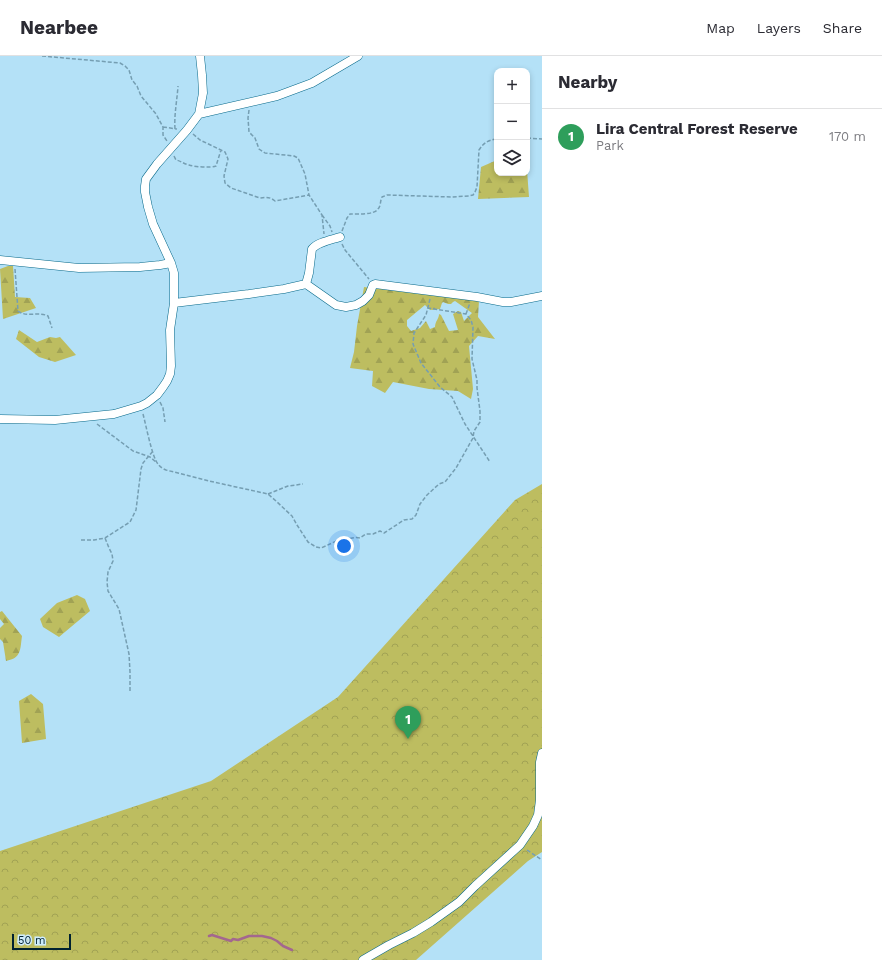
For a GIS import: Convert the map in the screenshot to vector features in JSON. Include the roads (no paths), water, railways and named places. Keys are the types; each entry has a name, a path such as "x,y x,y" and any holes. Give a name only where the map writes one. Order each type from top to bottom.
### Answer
{"street":[{"path":"0,419 54,420 114,414 147,403 157,395 167,382 171,366 170,330 174,304 174,273 153,224 148,207 145,186 146,179 157,164 178,141 199,114 203,93 200,56"},
{"path":"199,114 277,96 312,83 358,56"},
{"path":"306,284 312,249 314,246 340,237"},
{"path":"0,260 79,268 140,267 171,263"},
{"path":"174,304 249,294 306,284 336,305 346,307 356,306 364,301 369,295 374,284 472,296 503,302 511,302 542,296"},
{"path":"363,960 413,933 460,902 475,886 520,845 533,826 538,815 540,800 540,762 542,753"}],"waterway":[{"path":"209,936 212,935 231,941 233,939 238,940 249,936 262,936 271,938 292,950"}],"place":[{"name":"Lira Central Forest Reserve","path":"408,739"}]}
